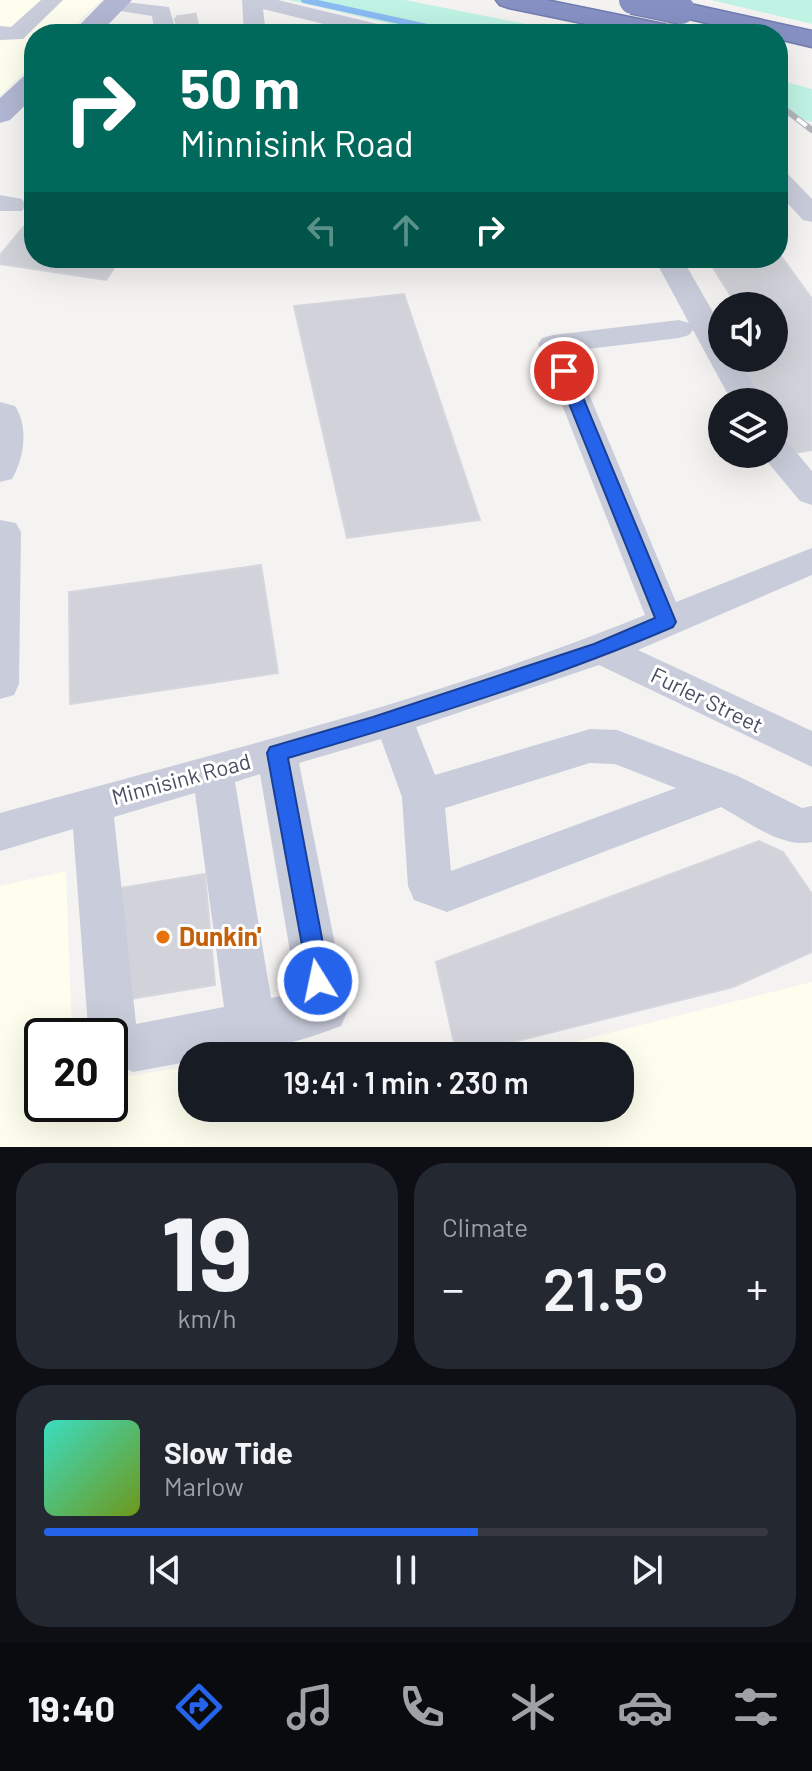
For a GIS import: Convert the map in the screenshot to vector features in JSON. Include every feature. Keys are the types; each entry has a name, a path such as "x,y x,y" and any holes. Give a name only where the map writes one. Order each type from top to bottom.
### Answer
{"highway":[{"path":"509,0 664,24"},
{"path":"633,0 669,24"},
{"path":"788,37 812,39"}],"main road":[{"path":"94,24 116,3"},
{"path":"0,114 24,91"}],"street":[{"path":"27,24 53,0"},
{"path":"254,24 252,0 349,24"},
{"path":"116,3 154,10 180,24"},
{"path":"134,24 154,10"},
{"path":"154,10 161,24"},
{"path":"0,33 15,34 24,27"},
{"path":"788,189 812,214"},
{"path":"674,268 708,330"},
{"path":"666,622 553,344 679,329"},
{"path":"0,412 4,413 7,442 4,465 0,471"},
{"path":"788,465 812,493"},
{"path":"0,684 2,549"},
{"name":"Minnisink Road","path":"0,832 393,718 601,649 812,561"},
{"name":"Furler Street","path":"601,649 812,750"},
{"path":"393,718 423,797 430,886 447,892 723,788"},
{"path":"423,797 590,746 617,747 723,788 799,827 812,824"},
{"path":"92,804 112,1027 118,1041 133,1048 324,1010 277,753"},
{"path":"213,771 251,1026"}],"shaded area":[{"path":"0,0 101,0 76,24 24,24 24,72 0,95"},
{"path":"66,871 71,1018 24,1018 24,1122 128,1122 128,1076 178,1068 178,1122 634,1122 634,1042 574,1042 812,982 812,1147 0,1147 0,886"}],"green space":[{"path":"289,0 405,0 526,24 391,24"},
{"path":"711,0 812,0 812,24"},
{"path":"788,83 812,89 812,122 788,116"}],"building":[{"path":"193,15 195,24 178,24 177,16"},
{"path":"24,226 24,268 0,264 0,255"},
{"path":"788,266 812,299 812,450 795,453 788,441 788,388 756,388 746,372 788,372 788,292 728,292 713,268"},
{"path":"26,268 114,268 106,280"},
{"path":"404,294 480,520 347,538 294,306"},
{"path":"261,565 278,673 70,704 69,592"},
{"path":"759,841 783,852 812,894 812,952 733,987 513,1042 454,1042 436,962"},
{"name":"Dunkin'","path":"205,874 215,985 118,1001 114,889"}],"waterway":[{"path":"304,0 413,24"}],"tunnel":[{"path":"185,15 187,24"}],"railway":[{"path":"640,0 672,24"},
{"path":"788,112 812,130"}],"place":[{"name":"Dunkin'","path":"163,937"}],"route":[{"path":"318,981 277,753 373,725 601,649 666,622 564,371"}]}
